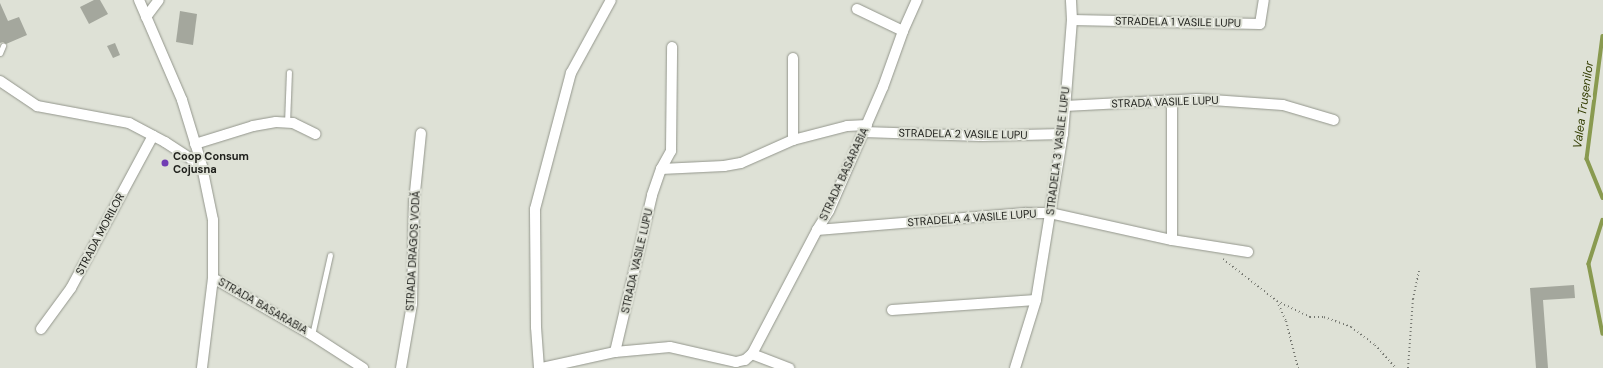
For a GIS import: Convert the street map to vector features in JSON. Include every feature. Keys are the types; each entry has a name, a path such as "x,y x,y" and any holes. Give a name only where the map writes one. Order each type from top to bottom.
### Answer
{"street":[{"path":"139,0 182,100 202,166 213,220 213,278 202,368"},
{"path":"146,17 159,0"},
{"path":"539,368 536,327 535,209 571,73 611,0"},
{"name":"STRADA BASARABIA","path":"752,354 817,230 829,211 883,87 902,31 917,0"},
{"name":"STRADELA 3 VASILE LUPU","path":"1015,368 1036,300 1063,134 1072,20 1071,0"},
{"name":"STRADELA 1 VASILE LUPU","path":"1072,20 1260,24 1264,0"},
{"path":"858,9 902,31"},
{"name":"STRADA VASILE LUPU","path":"615,352 652,195 661,169 671,151 672,47"},
{"path":"793,58 793,140"},
{"path":"0,81 37,106 129,123 202,166"},
{"name":"STRADA VASILE LUPU","path":"1065,106 1198,99 1261,102 1283,105 1334,120"},
{"path":"1172,101 1172,240"},
{"path":"195,144 253,126 287,122 293,123 316,134"},
{"path":"661,169 724,166 741,163 793,140 847,126 865,128"},
{"name":"STRADELA 2 VASILE LUPU","path":"865,128 981,136 1063,134"},
{"name":"STRADA DRAGOȘ VODĂ","path":"401,368 412,304 414,202 421,133"},
{"name":"STRADA MORILOR","path":"41,329 71,288 153,136"},
{"name":"STRADELA 4 VASILE LUPU","path":"817,230 1025,213 1050,213 1172,240 1248,252"},
{"name":"STRADA BASARABIA","path":"213,278 312,335 363,368"},
{"path":"892,310 1036,300"},
{"path":"542,368 615,352 670,347 736,362 745,360 752,354 789,368"}],"lane":[{"path":"0,53 3,46"},
{"path":"287,122 289,72"},
{"name":"STRADA BASARABIA","path":"312,335 330,256"}],"path":[{"path":"1222,259 1277,301 1310,317 1324,317 1351,327 1375,345 1396,368"},
{"path":"1408,368 1414,299 1419,270"},
{"path":"1277,301 1286,321 1298,368"}],"building":[{"path":"94,0 100,0 108,14 89,24 80,7"},
{"path":"0,3 8,21 19,17 27,35 6,44 3,42 0,43"},
{"path":"180,11 197,14 193,45 176,42"},
{"path":"115,43 120,55 113,58 107,46"},
{"path":"1574,285 1575,298 1543,300 1548,368 1536,368 1530,288"}],"waterway":[{"name":"Valea Trușenilor","path":"1603,36 1587,159 1603,198"},
{"name":"Valea Trușenilor","path":"1603,220 1589,264 1603,334"}],"place":[{"name":"Coop Consum Cojusna","path":"165,163"}]}
